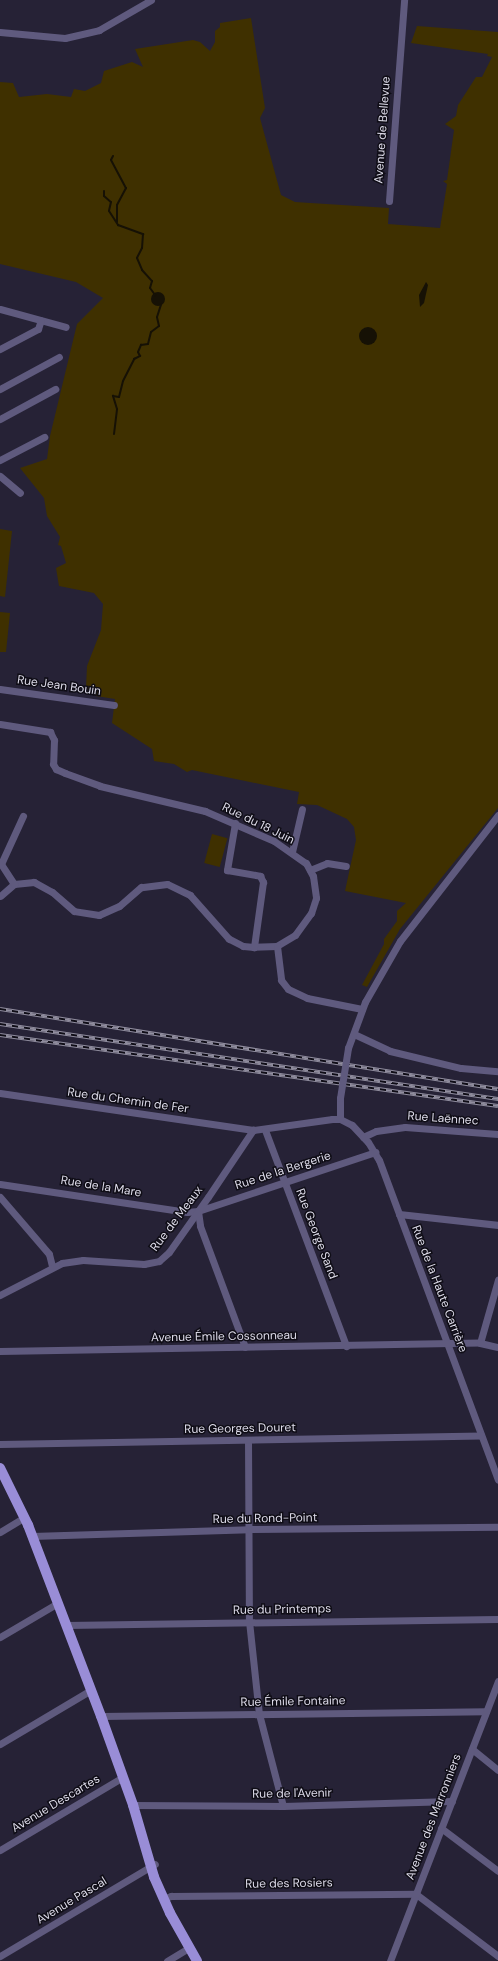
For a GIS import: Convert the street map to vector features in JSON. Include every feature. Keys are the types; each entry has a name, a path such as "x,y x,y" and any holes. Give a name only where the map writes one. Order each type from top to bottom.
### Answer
{"main road":[{"path":"0,1468 25,1517 91,1690 166,1898 189,1948 198,1961"}],"street":[{"path":"0,32 65,38 99,30 151,0"},
{"name":"Avenue de Bellevue","path":"389,201 404,0"},
{"path":"0,309 66,327"},
{"path":"0,349 38,329 41,320"},
{"path":"0,389 59,357"},
{"path":"0,419 55,389"},
{"path":"0,460 44,437"},
{"path":"0,476 20,493"},
{"name":"Rue Jean Bouin","path":"0,689 114,705"},
{"name":"Rue du 18 Juin","path":"0,724 47,731 53,735 53,764 56,769 100,786 205,812 235,823 292,852 301,858 310,870 316,898 311,913 295,935 277,946 254,947 243,946 228,940 190,895 173,885 155,883 141,887 110,912 87,915 74,911 43,886 34,882 14,884"},
{"path":"292,852 302,809"},
{"path":"0,896 14,884 1,864 23,816"},
{"path":"253,1130 265,1130 340,1119 340,1098 348,1048 362,1009 400,941 498,816"},
{"path":"235,823 227,870 260,876 263,882 254,947"},
{"path":"310,870 327,863 346,866"},
{"path":"277,946 281,980 288,989 314,999 362,1009"},
{"path":"354,1034 390,1051 461,1068 498,1071"},
{"name":"Rue du Chemin de Fer","path":"0,1093 253,1130"},
{"name":"Rue de la Haute Carrière","path":"340,1119 352,1124 375,1152 498,1480"},
{"name":"Rue Laënnec","path":"363,1136 376,1131 405,1127 498,1134"},
{"name":"Rue de Meaux","path":"0,1295 52,1266 83,1260 144,1264 159,1261 169,1252 253,1130"},
{"name":"Rue George Sand","path":"265,1130 346,1346"},
{"name":"Rue de la Bergerie","path":"198,1211 375,1152"},
{"name":"Rue de la Mare","path":"0,1184 187,1212 198,1211"},
{"path":"0,1197 49,1254 52,1266"},
{"path":"198,1211 200,1226 245,1347"},
{"path":"399,1214 498,1225"},
{"path":"480,1343 498,1280"},
{"name":"Avenue Émile Cossonneau","path":"0,1351 480,1343 498,1347"},
{"name":"Rue Georges Douret","path":"0,1444 481,1436"},
{"path":"248,1440 249,1621 259,1714 283,1806"},
{"path":"0,1532 25,1517"},
{"name":"Rue du Rond-Point","path":"32,1536 249,1529 498,1527"},
{"path":"0,1637 58,1603"},
{"name":"Rue du Printemps","path":"66,1625 498,1618"},
{"name":"Avenue des Marronniers","path":"390,1961 498,1681"},
{"path":"0,1744 91,1690"},
{"name":"Rue Émile Fontaine","path":"100,1716 486,1712"},
{"path":"472,1749 498,1770"},
{"name":"Avenue Descartes","path":"0,1850 123,1777"},
{"name":"Rue de l'Avenir","path":"133,1805 283,1806 452,1801"},
{"path":"441,1828 498,1871"},
{"name":"Avenue Pascal","path":"0,1956 153,1865"},
{"path":"416,1894 498,1956"},
{"name":"Rue des Rosiers","path":"166,1898 416,1894"},
{"path":"167,1961 189,1948"}],"shaded area":[{"path":"251,18 265,108 260,118 281,195 295,202 389,208 388,224 440,228 447,184 443,181 447,180 454,130 445,124 456,116 458,105 476,77 482,77 492,57 487,56 488,54 411,43 417,26 498,32 498,808 400,929 367,987 362,985 384,944 384,939 397,921 397,911 406,903 345,891 356,840 354,827 347,819 317,805 297,804 299,792 192,770 187,772 174,764 154,761 152,749 112,723 115,699 96,696 86,688 87,666 101,630 103,604 94,593 59,586 56,568 66,563 61,546 58,545 60,537 47,516 44,498 20,468 47,459 50,436 77,324 103,298 76,282 0,264 0,82 13,83 19,97 47,94 71,97 74,89 85,91 101,83 104,71 132,62 143,67 135,49 193,40 200,42 210,51 215,42 215,31 220,27 220,23"},
{"path":"426,282 428,285 424,303 420,307 419,295"},
{"path":"158,292 163,294 165,299 163,304 158,306 153,304 151,299 153,294"},
{"path":"364,327 372,327 377,332 375,343 372,345 364,345 359,340 359,332"},
{"path":"0,529 12,531 5,597 0,596"},
{"path":"0,612 10,613 6,652 0,652"},
{"path":"212,834 227,838 220,867 204,863"}],"waterway":[{"path":"113,156 111,160 126,188 117,205 117,222"},
{"path":"104,191 104,196 111,202 109,211 118,225 143,234 142,248 137,258 142,270 152,281 150,288 155,295"},
{"path":"114,434 117,409 113,396 119,397 123,381 134,359 140,356 138,352 141,345 148,344 151,332 159,326 157,317 161,305"}],"railway":[{"path":"0,1009 498,1089"},
{"path":"0,1024 498,1099"},
{"path":"0,1035 498,1106"}]}
